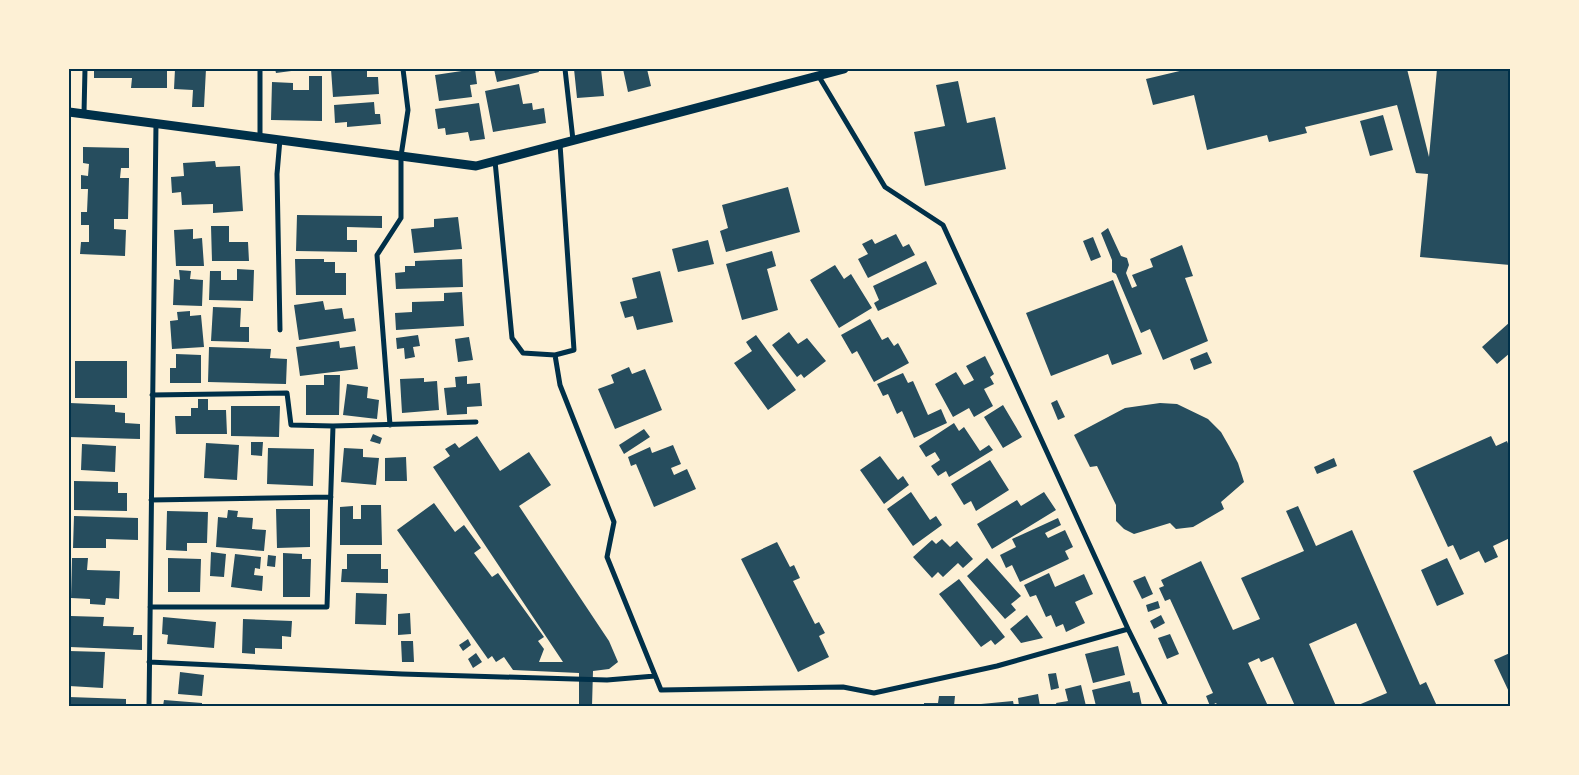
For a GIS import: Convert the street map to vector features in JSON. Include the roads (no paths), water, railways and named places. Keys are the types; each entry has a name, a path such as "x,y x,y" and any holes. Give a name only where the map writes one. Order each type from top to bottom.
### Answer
{"street":[{"path":"84,113 85,69"},
{"path":"260,69 260,136"},
{"path":"390,425 377,255 401,218 401,156 408,110 403,69"},
{"path":"565,69 573,140"},
{"path":"69,112 476,166 816,72 844,69"},
{"path":"816,72 885,188 943,225 1128,629 1166,706"},
{"path":"148,706 156,123"},
{"path":"280,139 277,174 280,330"},
{"path":"495,161 512,338 523,353 555,356 574,350 560,144"},
{"path":"555,356 560,385 614,522 607,557 661,690 843,687 874,692 997,666 1128,629"},
{"path":"152,395 287,393 291,425 333,426 476,422"},
{"path":"150,607 327,607 333,426"},
{"path":"151,500 331,497"},
{"path":"149,662 490,677 607,680 655,676"}]}
